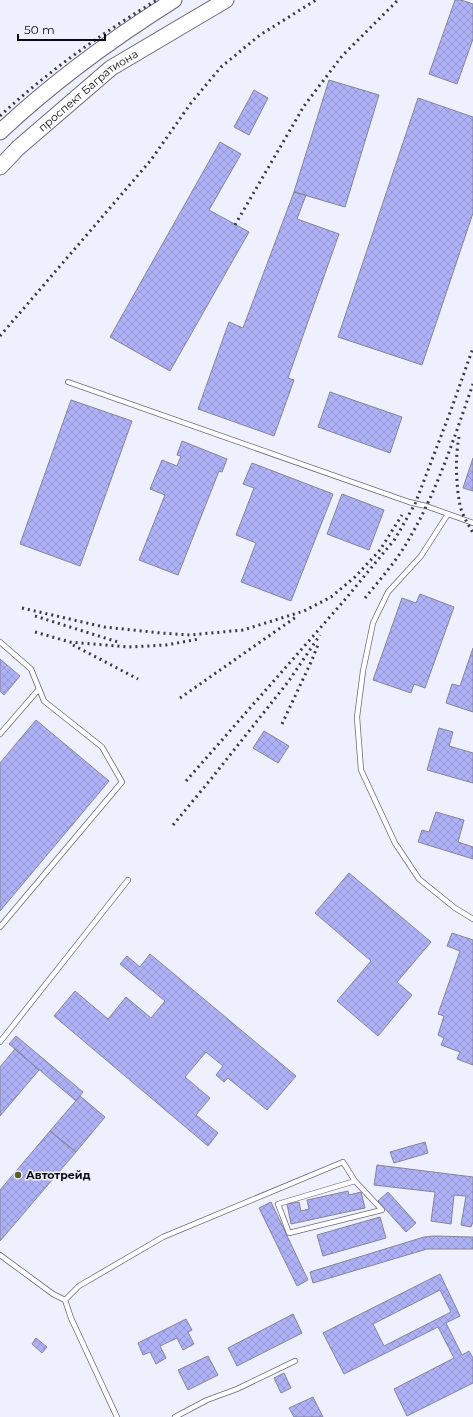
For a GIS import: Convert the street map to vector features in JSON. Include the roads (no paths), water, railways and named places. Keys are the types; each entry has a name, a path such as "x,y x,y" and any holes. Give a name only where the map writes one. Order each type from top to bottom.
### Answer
{"main road":[{"path":"0,132 27,107 78,65 132,26 174,0"},
{"name":"проспект Багратиона","path":"0,167 18,148 111,68 226,0"}],"lane":[{"path":"68,382 409,502 426,506 473,523"},
{"path":"448,514 421,556 388,592 373,623 363,671 357,717 361,770 395,842 419,879 455,908 473,919"},
{"path":"0,642 31,670 44,701 102,747 122,782 0,927"},
{"path":"0,734 39,689"},
{"path":"0,1042 128,880"},
{"path":"65,1300 79,1286 163,1237 342,1162 355,1182 382,1210 289,1233 278,1204 355,1182"},
{"path":"0,1255 53,1294 65,1300 71,1318 117,1417"},
{"path":"175,1417 201,1403 237,1389 295,1361"}],"railway":[{"path":"0,116 37,84 76,54 157,0"},
{"path":"0,336 151,160 191,103 221,67 260,35 316,0"},
{"path":"235,225 304,106 342,56 398,0"},
{"path":"186,781 343,602 395,539 415,504 473,348"},
{"path":"365,598 399,555 425,510 442,469 473,384"},
{"path":"459,437 457,480 460,505 465,519 473,533"},
{"path":"22,608 104,627 161,633 190,635 243,630 304,611 331,597 355,577 380,550 402,515"},
{"path":"35,616 121,643"},
{"path":"180,698 296,617"},
{"path":"35,632 70,642 129,647 166,645 199,639"},
{"path":"173,825 288,682 320,635"},
{"path":"282,724 319,642"},
{"path":"73,645 138,679"}],"place":[{"name":"Автотрейд","path":"18,1175"}]}
